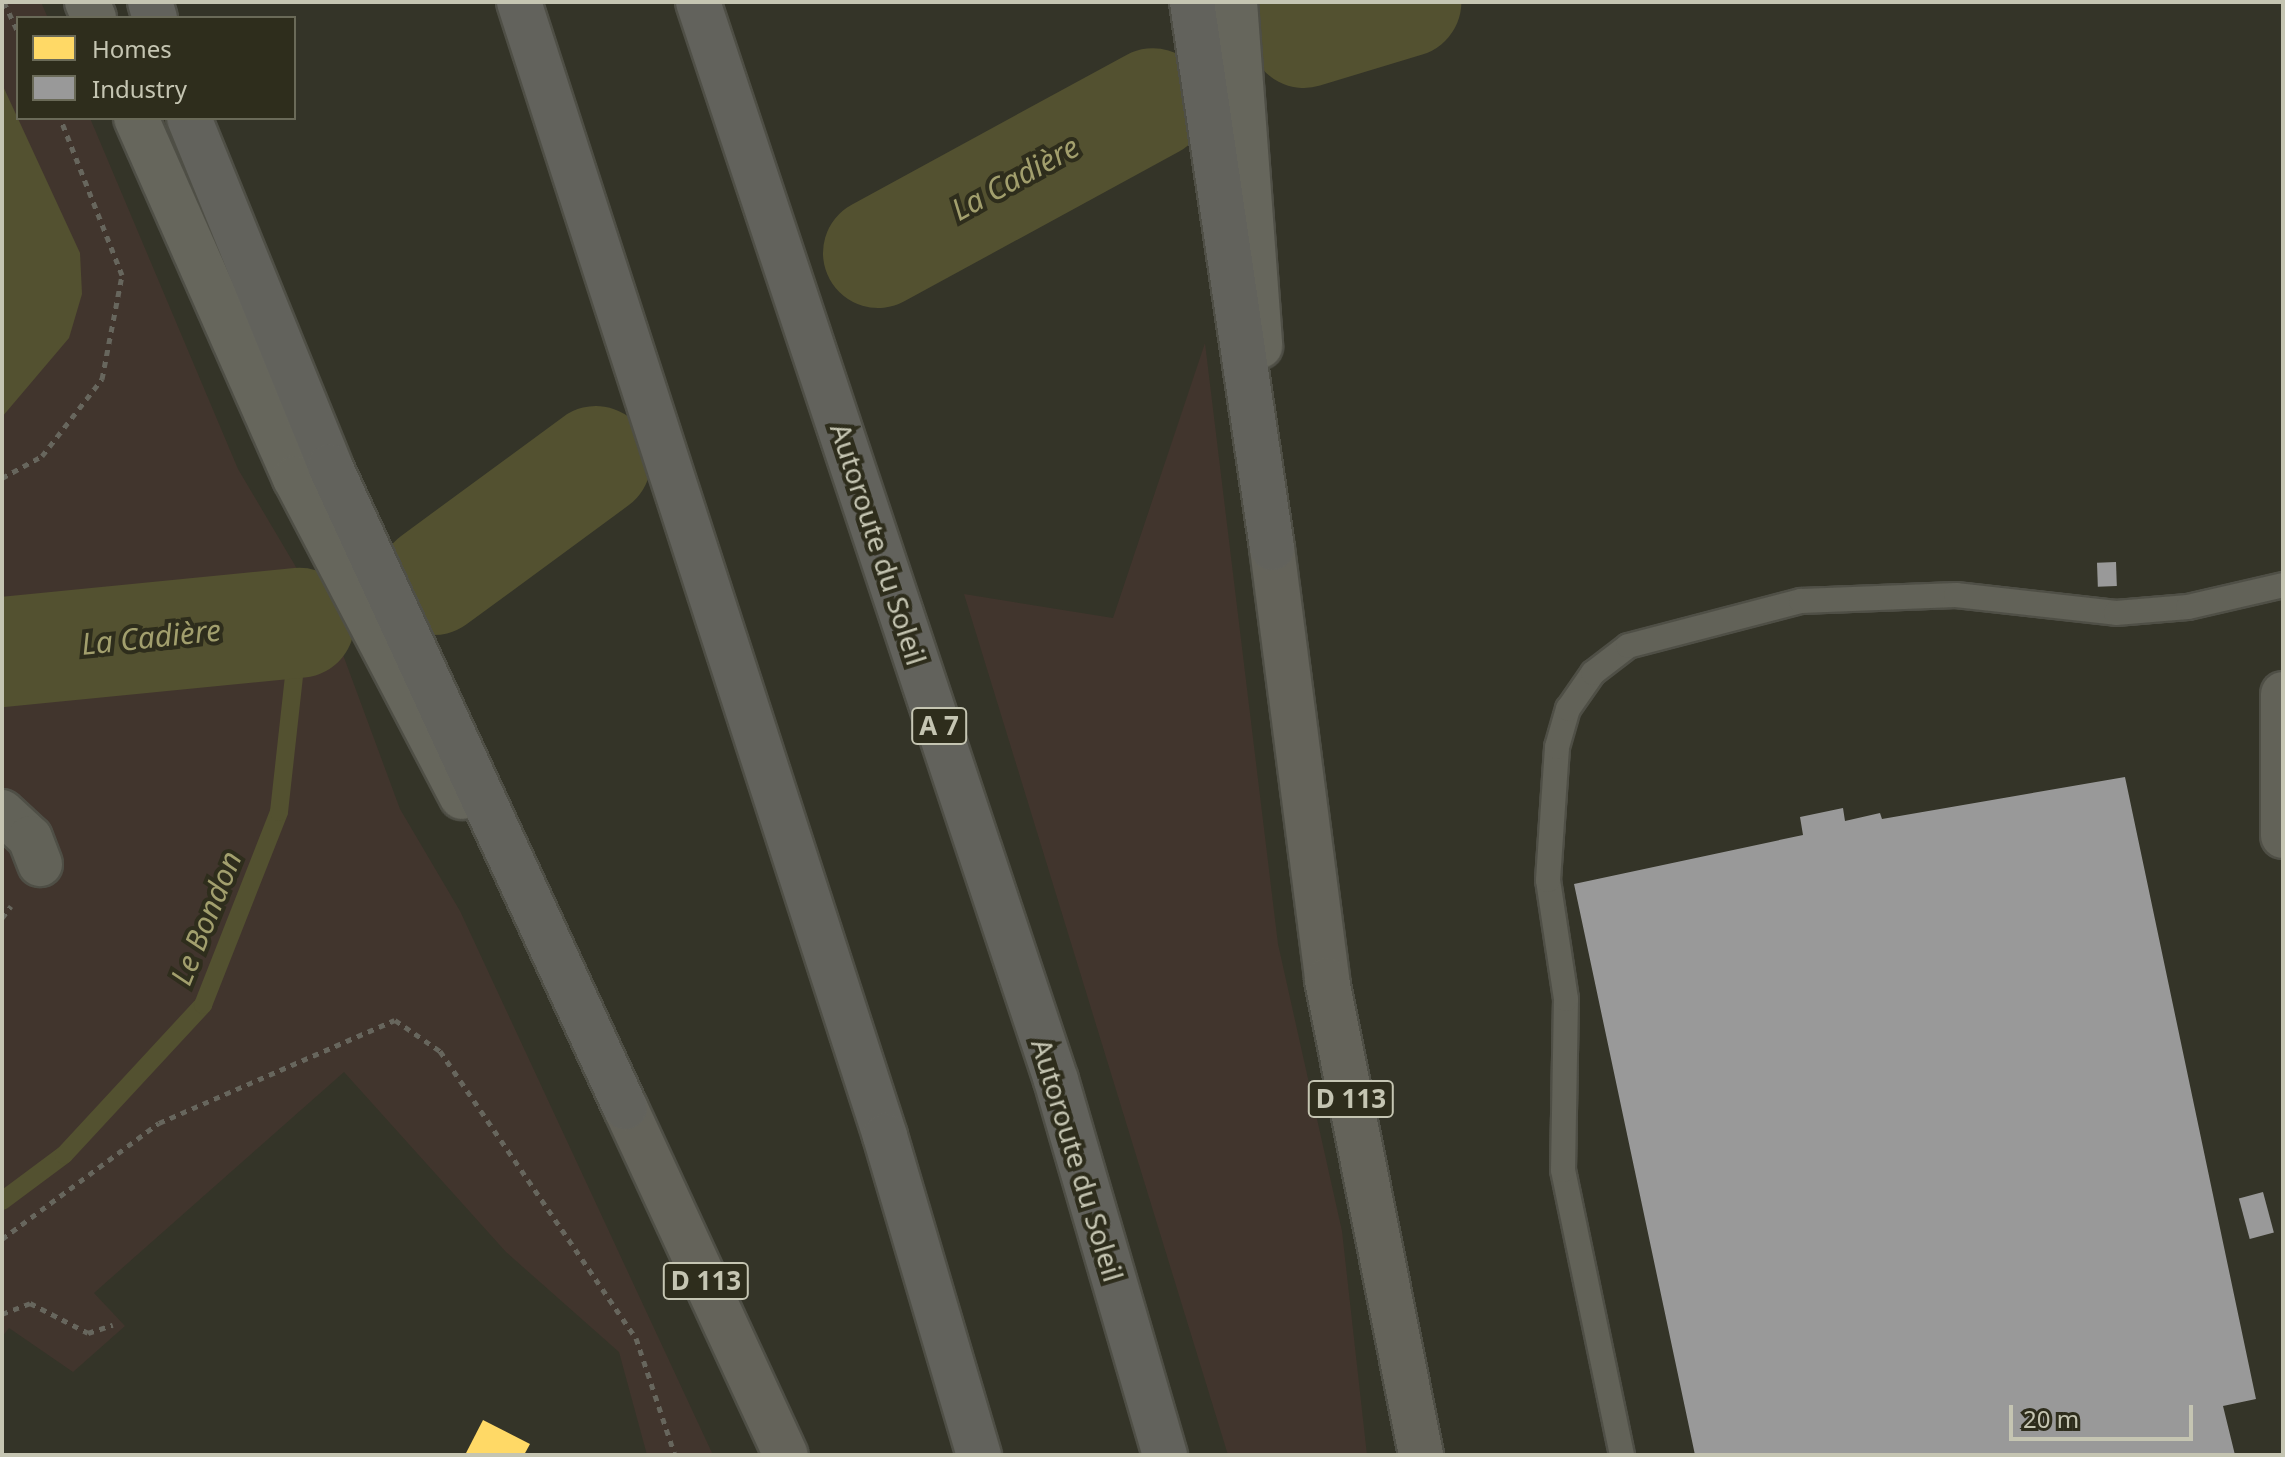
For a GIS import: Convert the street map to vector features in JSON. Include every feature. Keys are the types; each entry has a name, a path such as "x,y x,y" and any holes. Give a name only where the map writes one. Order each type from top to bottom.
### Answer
{"highway":[{"path":"519,2 885,1136 979,1455"},
{"name":"Autoroute du Soleil","path":"698,2 1056,1080 1165,1455"},
{"path":"1192,2 1272,548"},
{"path":"190,120 365,581 625,1107"}],"main road":[{"name":"D 113","path":"1235,2 1272,548 1327,980 1421,1455"},
{"path":"137,120 295,478 365,581"},
{"name":"D 113","path":"625,1107 786,1455"}],"street":[{"path":"2283,694 2283,836"},
{"path":"2,812 30,838 40,864"}],"lane":[{"path":"1622,1455 1563,1170 1566,999 1548,880 1557,747 1568,709 1593,673 1628,646 1801,601 1956,595 2116,613 2188,607 2283,585"}],"path":[{"path":"4,2 16,28"},
{"path":"2,478 42,456 102,379 122,275 61,120"},
{"path":"2,1239 159,1123 395,1020 440,1051 636,1338 675,1455"},
{"path":"2,1314 30,1303 88,1333 113,1325"}],"shaded area":[{"path":"2,2 41,2 47,16 16,16 16,120 91,120 238,469 335,633 400,809 460,911 713,1455 647,1455 619,1352 506,1252 344,1072 94,1293 125,1326 73,1372 9,1328 2,1337"},
{"path":"2,84 80,253 82,294 69,338 2,417"},
{"path":"1205,343 1278,944 1342,1231 1367,1455 1228,1455 964,594 1113,618"}],"building: Homes":[{"path":"483,1420 530,1444 524,1455 465,1455"}],"building: Industry":[{"path":"2116,562 2117,586 2098,587 2097,563"},
{"path":"2125,777 2256,1399 2223,1406 2235,1455 1695,1455 1574,884 1803,835 1800,817 1843,808 1845,821 1880,813 1882,819"},
{"path":"2263,1192 2274,1233 2250,1239 2239,1198"}],"waterway":[{"name":"La Cadière","path":"1304,33 1406,2"},
{"name":"La Cadière","path":"878,253 1153,103"},
{"name":"La Cadière","path":"434,580 596,461"},
{"name":"Le Bondon","path":"2,1201 64,1155 203,1005 279,812 300,623"},
{"name":"La Cadière","path":"2,652 300,623"}]}
